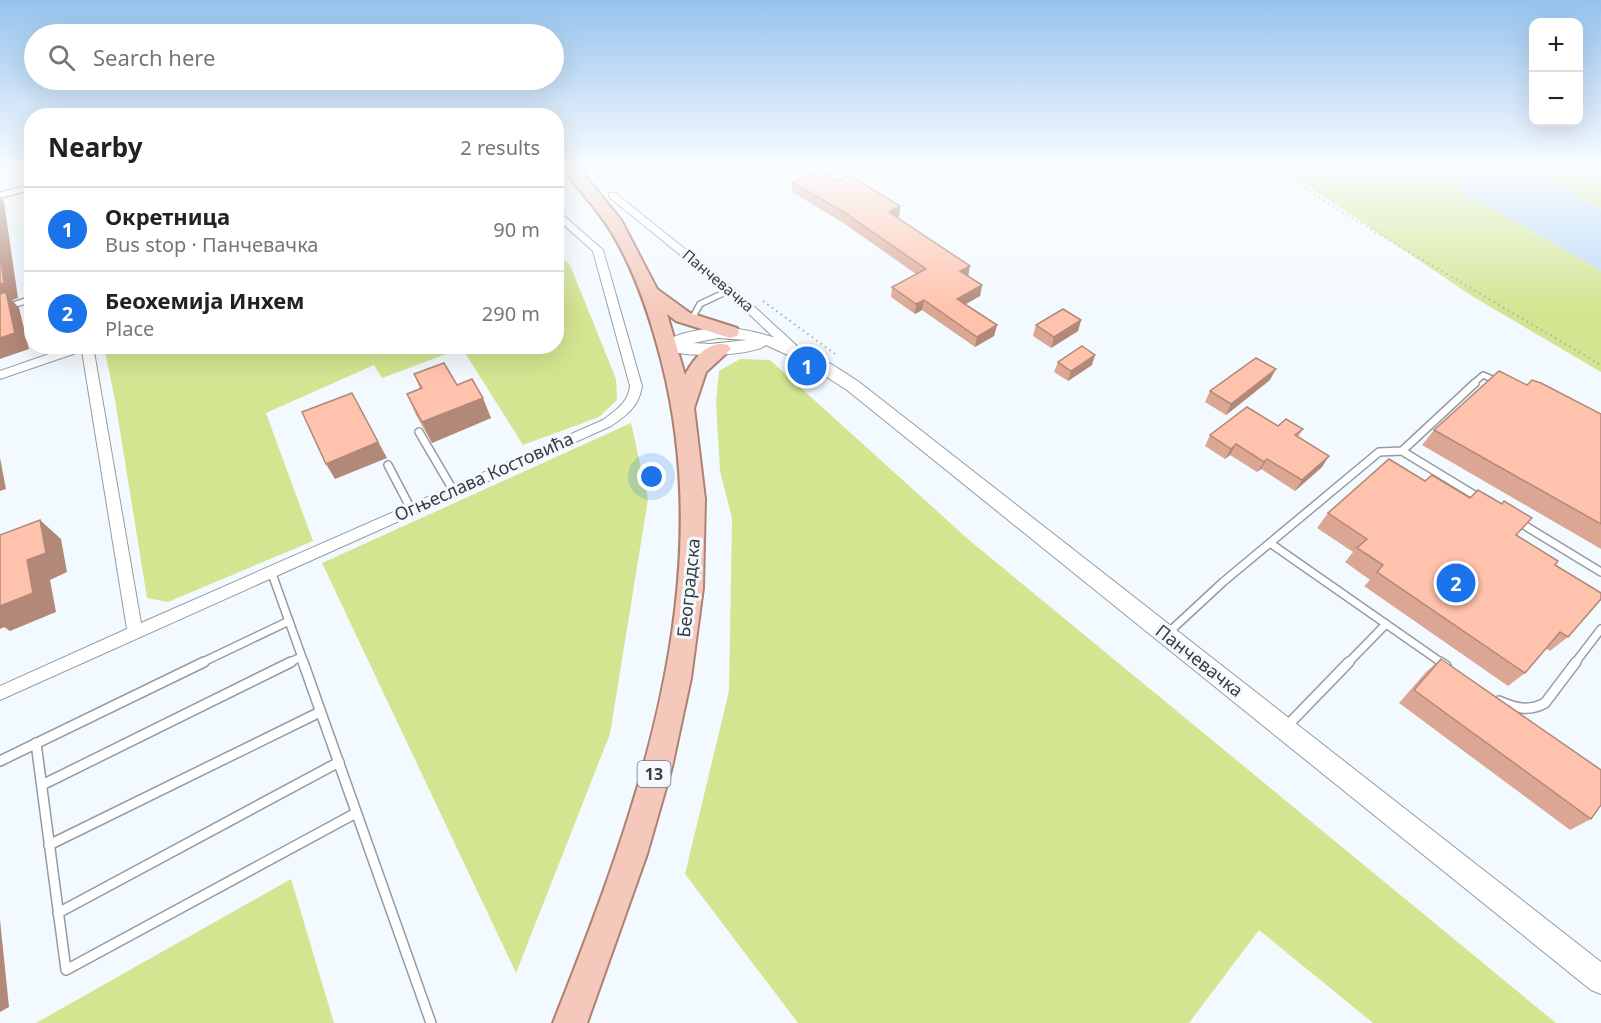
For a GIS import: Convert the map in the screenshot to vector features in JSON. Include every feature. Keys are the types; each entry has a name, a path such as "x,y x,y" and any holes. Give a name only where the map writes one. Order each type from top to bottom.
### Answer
{"main road":[{"name":"Београдска","path":"570,1023 632,852 655,771 676,682 689,607 695,542 692,458 686,407 670,346 651,293 630,246 606,215"},
{"path":"651,293 668,307 726,340 699,366 691,383 686,407"}],"street":[{"name":"Панчевачка","path":"637,215 730,290 786,346 817,360 853,386 1601,980"},
{"name":"Огњеслава Костовића","path":"0,693 607,423 632,404 636,386 598,250 564,222"},
{"path":"670,346 700,350 726,340 786,346"},
{"path":"0,375 62,354"},
{"path":"87,354 135,631"}],"lane":[{"path":"697,323 694,315 700,304 730,290"},
{"path":"0,309 24,302"},
{"path":"1402,451 1483,375 1503,383"},
{"path":"419,432 453,490"},
{"path":"1166,635 1270,543 1379,452 1402,451 1492,505"},
{"path":"388,465 411,509"},
{"path":"1511,517 1601,572"},
{"path":"1270,543 1455,672"},
{"path":"271,571 431,1023"},
{"path":"0,761 289,621"},
{"path":"1284,728 1386,624"},
{"path":"1523,720 1494,699 1518,709 1535,710 1545,703 1601,629"},
{"path":"42,785 301,657"},
{"path":"49,845 320,711"},
{"path":"36,743 66,970 356,813"},
{"path":"58,913 339,762"}],"path":[{"path":"1346,215 1601,365"}],"green space":[{"path":"1351,215 1504,215 1601,271 1601,372 1472,296"},
{"path":"564,259 570,265 616,379 617,400 599,417 523,445 466,354 564,354"},
{"path":"105,354 446,354 382,378 374,365 266,413 313,541 168,602 147,598"},
{"path":"740,359 770,360 969,540 1556,1023 1373,1023 1259,930 1189,1023 798,1023 685,874 729,691 732,518 720,471 716,402 719,371"},
{"path":"631,423 648,499 610,734 516,973 322,563"},
{"path":"291,879 334,1023 36,1023"}],"water":[{"path":"1504,215 1601,215 1601,271"}],"building":[{"path":"848,215 893,215 970,266 960,271 982,285 957,299 997,325 977,337 924,300 916,304 892,287 926,269"},
{"path":"0,250 4,283 0,284"},
{"path":"6,292 15,333 0,338 0,294"},
{"path":"1063,309 1081,320 1054,337 1036,325"},
{"path":"1082,346 1095,355 1071,371 1058,362"},
{"path":"1256,358 1276,369 1231,404 1210,391"},
{"path":"444,363 457,385 472,379 483,398 422,422 407,394 422,388 414,374"},
{"path":"1499,371 1527,385 1532,380 1541,383 1601,414 1601,524 1434,430"},
{"path":"352,393 378,442 326,464 302,412"},
{"path":"1247,407 1278,426 1286,419 1303,429 1295,435 1329,456 1302,480 1267,459 1264,462 1236,444 1231,449 1210,435"},
{"path":"1389,459 1425,481 1432,475 1470,498 1478,490 1502,504 1504,501 1532,518 1516,535 1558,561 1555,565 1601,593 1601,599 1568,637 1560,632 1525,673 1377,572 1383,565 1357,548 1367,539 1328,513"},
{"path":"40,520 46,553 27,560 33,593 0,606 0,535"},
{"path":"1441,659 1601,770 1601,805 1591,819 1414,690"}],"place":[{"name":"Окретница","path":"807,366"},
{"name":"Беохемија Инхем","path":"1456,583"}]}
